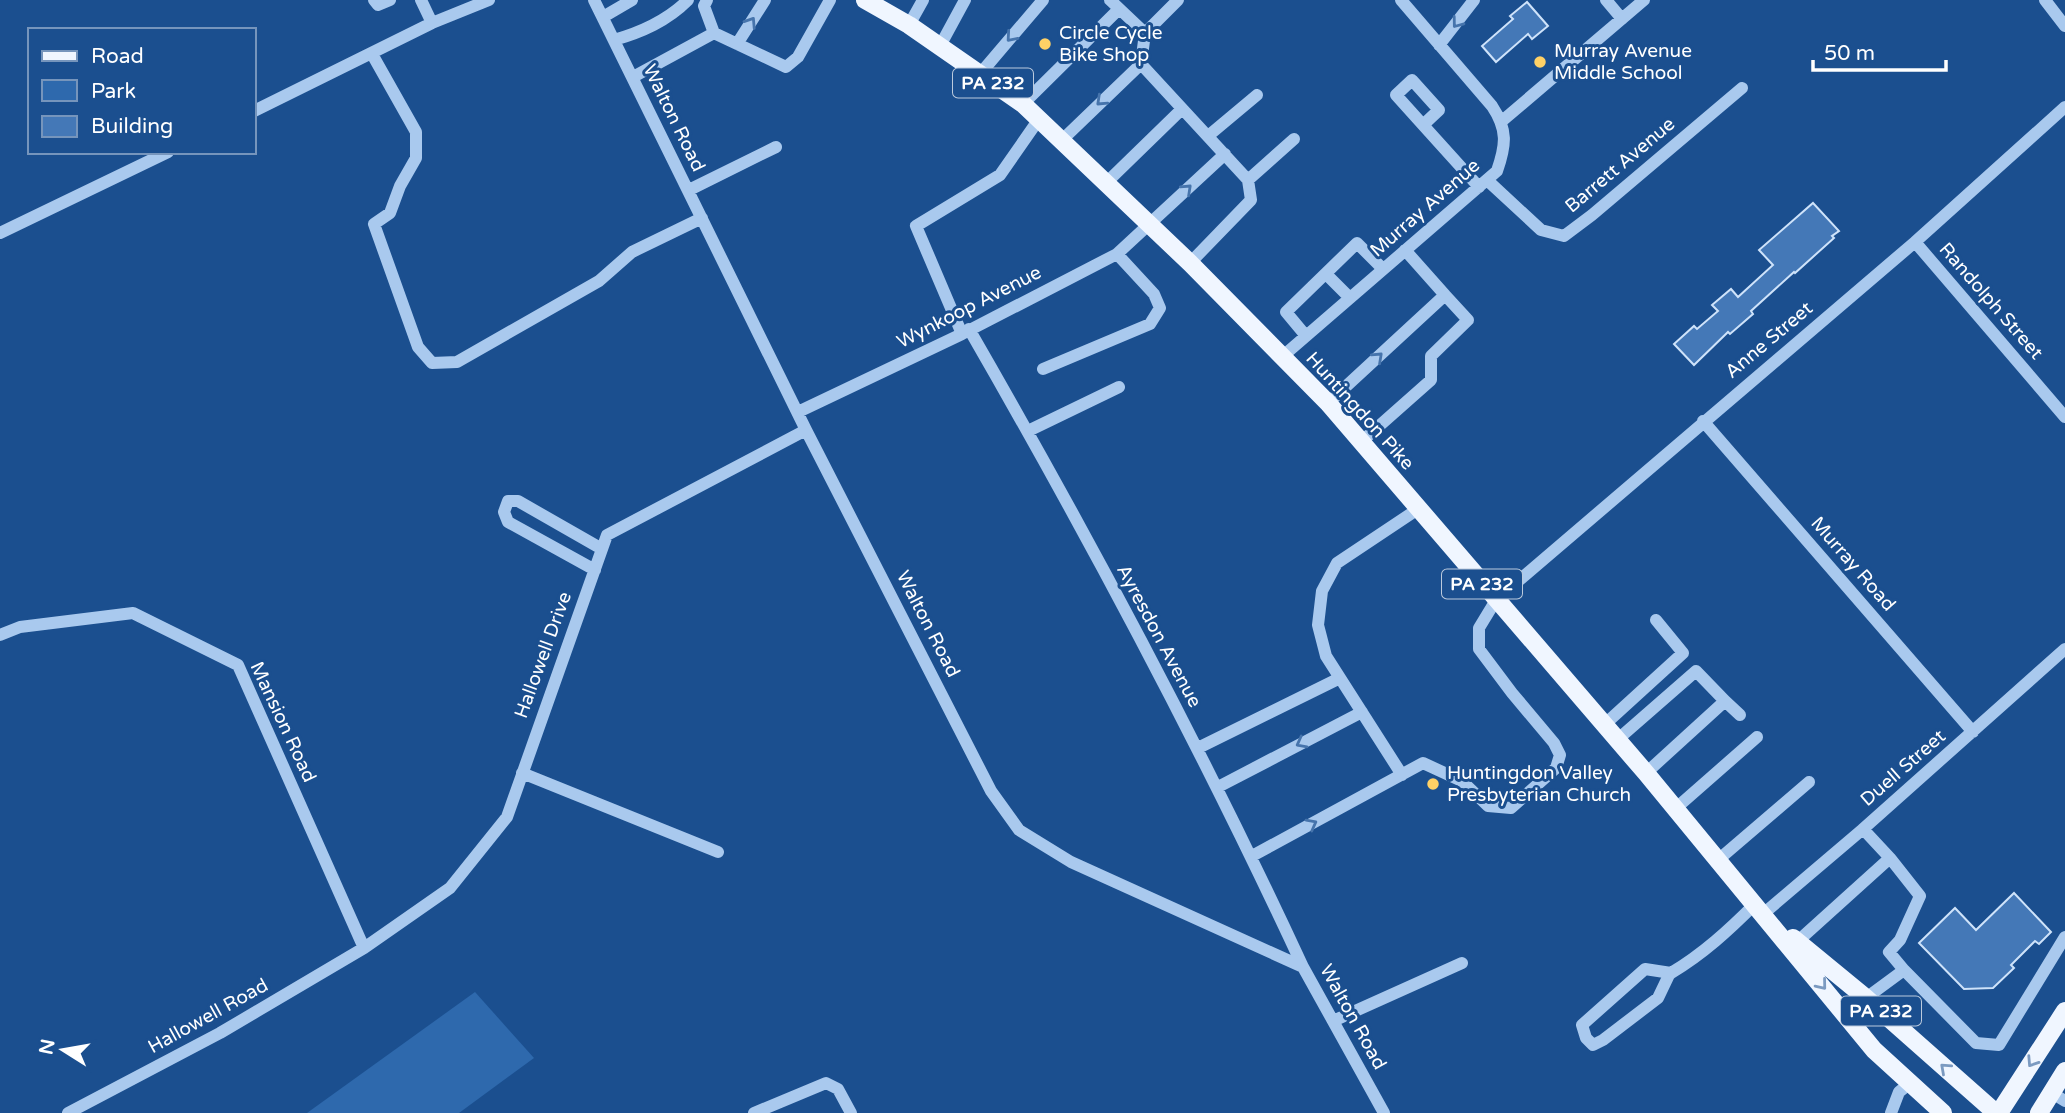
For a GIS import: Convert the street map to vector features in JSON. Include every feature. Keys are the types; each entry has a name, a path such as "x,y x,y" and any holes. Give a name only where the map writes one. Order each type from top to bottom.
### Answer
{"main road":[{"name":"Huntingdon Pike","path":"866,0 940,46 1023,104 1107,182 1283,356 1328,403 1646,773 1874,1049 1943,1113"},
{"name":"Huntingdon Pike","path":"1759,909 1867,998 1997,1113"},
{"path":"1997,1113 2065,1011"},
{"path":"2039,1113 2059,1097 2065,1071"}],"street":[{"path":"374,0 378,5 390,0"},
{"path":"421,0 432,23"},
{"path":"256,110 432,23 488,0"},
{"name":"Walton Road","path":"594,0 806,430 991,791 1019,830 1070,862 1303,967 1384,1113"},
{"path":"603,17 632,0"},
{"path":"614,40 638,33 673,14 688,0"},
{"path":"707,0 704,6 714,33 786,67 798,57 830,0"},
{"path":"737,44 765,0"},
{"path":"909,26 923,0"},
{"path":"940,46 965,0"},
{"path":"980,74 1043,0"},
{"path":"1062,140 1141,64 1145,33 1178,0"},
{"path":"1401,0 1502,121 1644,0"},
{"path":"1439,45 1474,0"},
{"path":"1606,0 1622,19"},
{"path":"2045,0 2065,26"},
{"path":"1023,104 1115,4 1145,33"},
{"path":"633,77 714,33"},
{"path":"372,54 416,132 416,158 400,186 390,213 374,224 418,347 432,363 457,362 599,281 632,253 702,218"},
{"path":"1141,64 1248,180 1251,200 1190,263"},
{"name":"Barrett Avenue","path":"1483,183 1541,230 1564,236 1742,88"},
{"path":"1208,136 1257,95"},
{"name":"Anne Street","path":"1402,775 1423,763 1462,780 1488,806 1511,808 1556,768 1560,755 1554,743 1512,694 1479,649 1479,628 1496,600 1914,242 2065,107"},
{"path":"1107,182 1182,108"},
{"name":"Ayresdon Avenue","path":"1039,119 1000,175 916,226 966,332 1028,431 1198,748 1303,967"},
{"name":"Murray Avenue","path":"1283,356 1497,171 1505,148 1502,121"},
{"path":"1423,125 1483,183"},
{"path":"1248,180 1294,139"},
{"path":"689,190 776,147"},
{"path":"0,233 164,154"},
{"name":"Wynkoop Avenue","path":"797,412 966,332 1117,254 1225,154"},
{"name":"Randolph Street","path":"1914,242 2065,416"},
{"path":"1306,335 1286,312 1357,243 1383,269"},
{"path":"1361,442 1431,380 1431,356 1468,320 1405,250"},
{"path":"1043,369 1150,324 1160,308 1154,294 1117,254"},
{"path":"1326,274 1350,298"},
{"path":"1328,403 1445,295"},
{"path":"1028,431 1119,387"},
{"name":"Murray Road","path":"1703,421 1973,732"},
{"name":"Hallowell Drive","path":"364,948 450,888 507,817 607,535 806,430"},
{"path":"595,570 508,522 504,512 508,501 518,501 602,549"},
{"path":"1252,856 1402,775 1326,656 1318,625 1322,591 1337,563 1418,509"},
{"name":"Mansion Road","path":"0,635 20,627 134,613 238,665 364,948"},
{"path":"1604,724 1683,653 1656,620"},
{"name":"Duell Street","path":"1671,973 1712,946 1863,829 2065,649"},
{"path":"1617,740 1696,671 1740,715"},
{"path":"1198,748 1340,678"},
{"path":"1646,773 1725,701"},
{"path":"1218,787 1362,712"},
{"path":"1675,810 1757,737"},
{"path":"522,773 718,852"},
{"path":"1718,860 1809,782"},
{"path":"1863,829 1920,897 1900,940 1889,952 1976,1043 1999,1045 2065,937"},
{"path":"1798,942 1890,858"},
{"name":"Hallowell Road","path":"68,1113 220,1033 364,948"},
{"path":"1333,1021 1462,963"},
{"path":"1645,970 1671,973 1658,998 1603,1040 1593,1045 1586,1038 1582,1025 1645,970"},
{"path":"1867,998 1904,970"},
{"path":"754,1113 826,1083 838,1089 852,1113"},
{"path":"1891,1113 1899,1092 1910,1083"}],"green space":[{"path":"475,992 534,1058 459,1113 307,1113"}],"building":[{"path":"1527,2 1548,26 1532,39 1528,34 1496,62 1482,46 1513,19 1510,16"},
{"path":"1813,203 1839,231 1832,236 1834,238 1694,365 1674,344 1694,326 1697,329 1718,311 1712,305 1731,289 1738,297 1773,265 1759,250"},
{"path":"2014,893 2051,932 2039,944 2035,941 2011,965 2014,968 1993,988 1964,989 1919,943 1955,908 1976,930"}],"place":[{"name":"Circle Cycle Bike Shop","path":"1045,44"},
{"name":"Murray Avenue Middle School","path":"1540,62"},
{"name":"Huntingdon Valley Presbyterian Church","path":"1433,784"}]}
